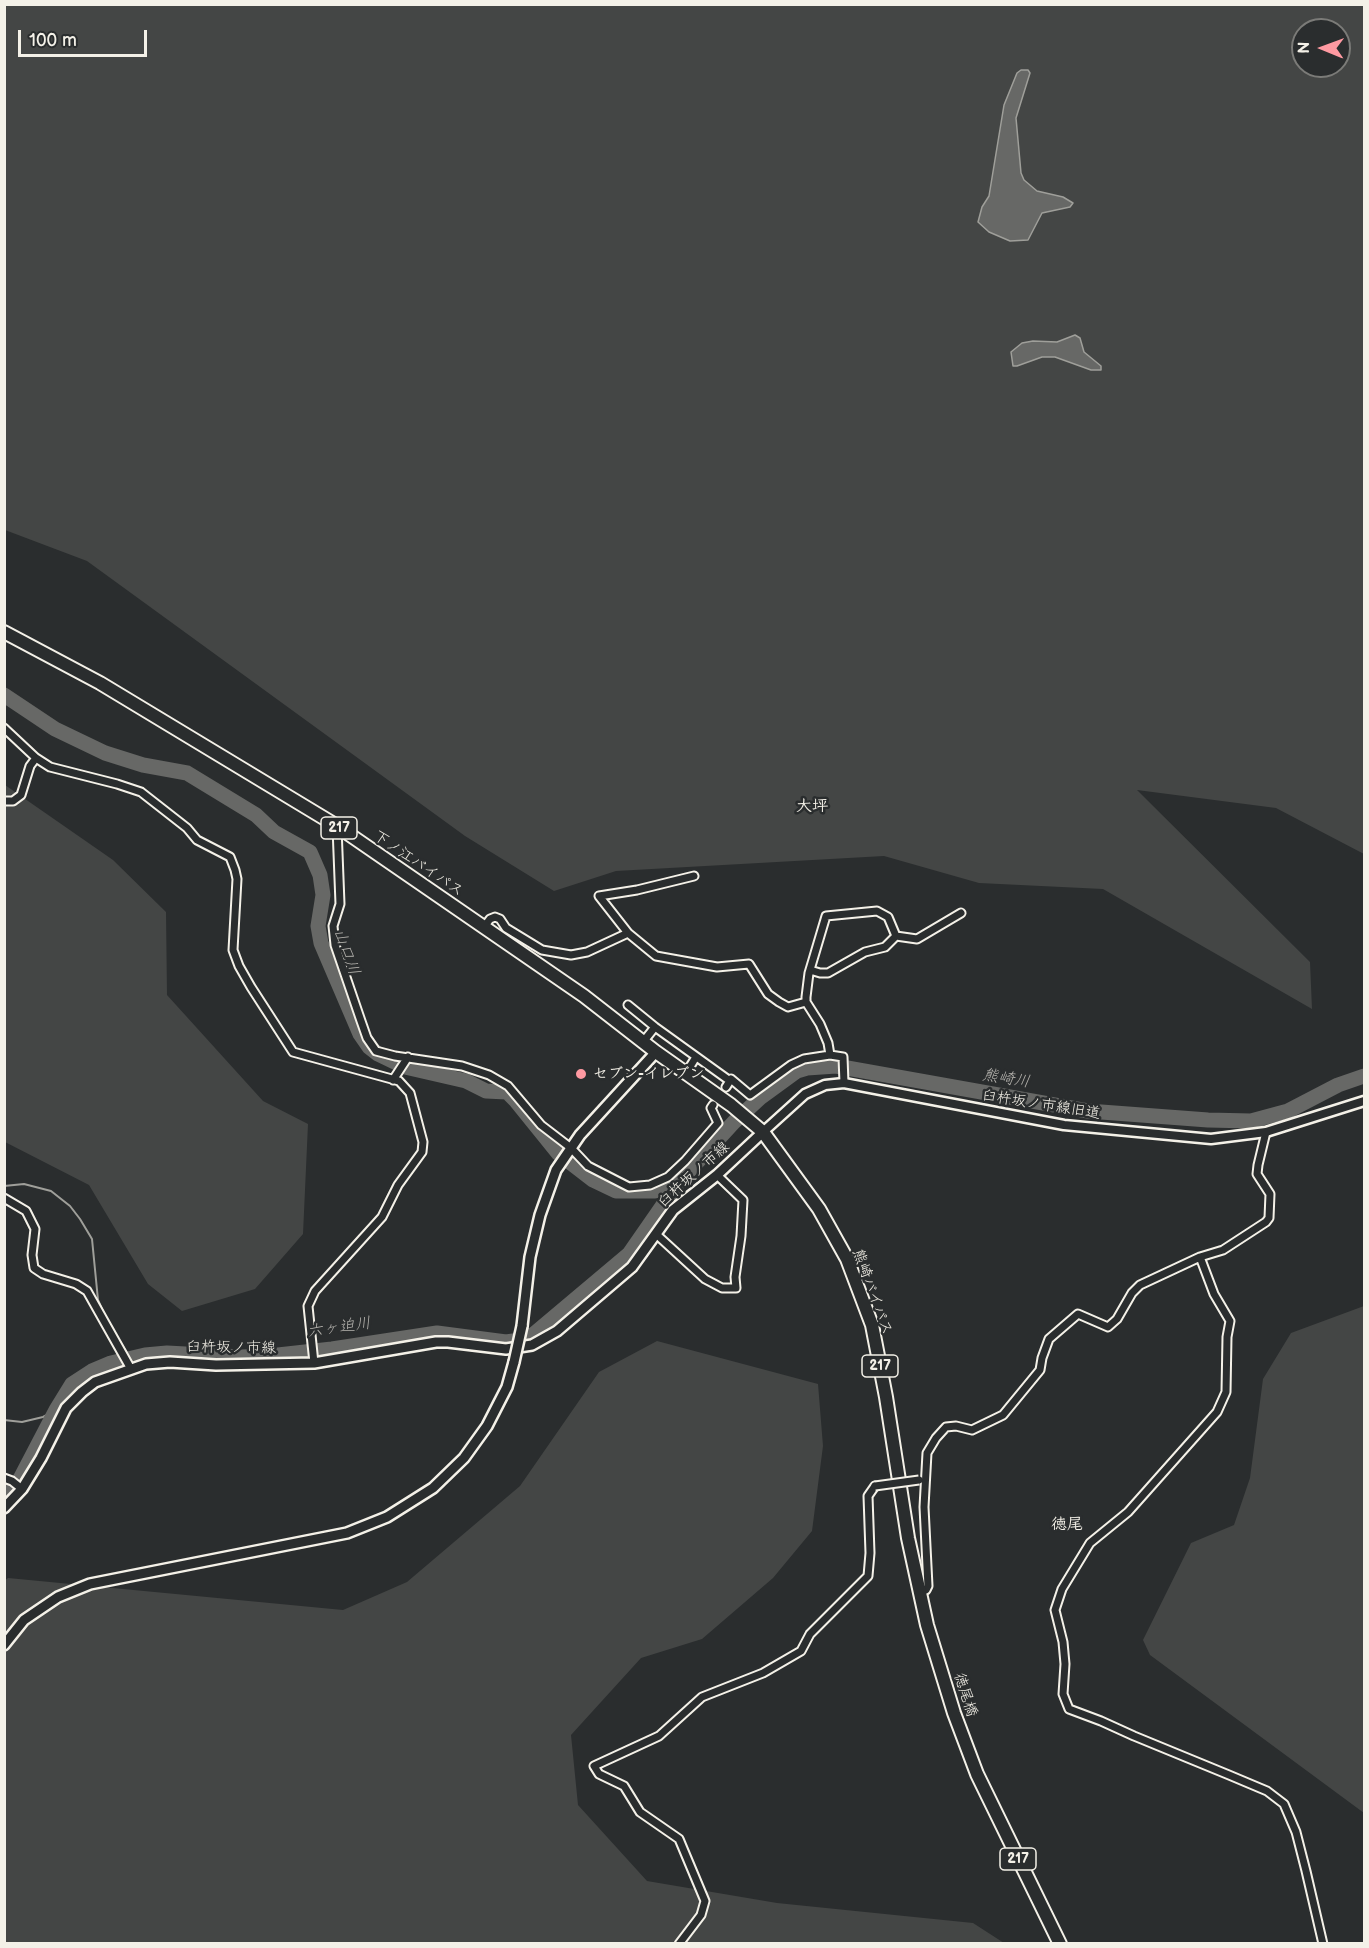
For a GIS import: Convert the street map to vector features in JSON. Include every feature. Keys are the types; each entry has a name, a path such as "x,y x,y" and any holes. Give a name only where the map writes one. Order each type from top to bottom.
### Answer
{"highway":[{"name":"下ノ江バイパス","path":"4,632 100,683 337,826 584,996 656,1052 731,1105 763,1132"},
{"name":"熊崎バイパス","path":"763,1132 819,1209 846,1259 872,1325 886,1397 908,1538 927,1625"},
{"name":"徳尾橋","path":"927,1625 954,1713 977,1774 1060,1944"}],"main road":[{"path":"4,1645 24,1620 58,1597 90,1584 347,1533 387,1517 433,1488 464,1458 487,1426 507,1387 522,1326 530,1257 540,1215 558,1167 580,1135 656,1052"},
{"name":"臼杵坂ノ市線","path":"4,1508 21,1489 41,1458 66,1408 81,1392 95,1382 130,1368 170,1362 216,1365 314,1360 436,1342 506,1349 532,1346 557,1331 632,1267 673,1210 717,1175 763,1132"}],"street":[{"path":"4,728 36,758 50,767 141,792 187,828 197,840 230,857 237,879 233,950 251,987 292,1052 394,1078 410,1093 423,1142 422,1152 398,1185 382,1217 315,1291 308,1305 314,1360"},
{"path":"4,801 13,801 21,795 30,766 36,758"},
{"path":"337,826 340,904 333,926 335,945 367,1038 376,1051 462,1066 489,1075 508,1086 541,1125 588,1166 629,1187 650,1185 668,1177 718,1123 711,1108 713,1105"},
{"path":"694,876 637,890 600,896 628,933 656,956 717,967 749,964 768,994 779,1002 788,1007 806,1002"},
{"path":"830,1056 828,1043 820,1024 806,1002 810,970 826,916 877,911 888,918 896,936"},
{"path":"896,936 917,939 961,913"},
{"path":"484,927 490,919 495,917 500,919 506,928 542,950 571,955 599,947 628,933"},
{"path":"810,970 828,973 865,952 885,947 896,936"},
{"path":"628,1005 728,1084 731,1079 750,1095 791,1065 804,1059 843,1057 844,1081"},
{"path":"644,1042 655,1027"},
{"path":"686,1073 696,1057"},
{"path":"394,1078 408,1058"},
{"name":"臼杵坂ノ市線旧道","path":"763,1132 805,1094 825,1085 844,1081 1064,1125 1211,1139 1266,1132 1365,1101"},
{"path":"920,1592 926,1590 928,1586 923,1480 927,1453 936,1438 946,1427 956,1426 972,1430 1003,1415 1040,1370 1049,1339 1078,1314 1108,1327 1117,1319 1132,1293 1140,1285 1231,1245 1269,1218 1270,1194 1257,1174 1266,1132"},
{"path":"656,1234 705,1279 722,1288 736,1288 735,1277 743,1200 717,1175"},
{"path":"4,1198 26,1211 35,1229 32,1255 34,1268 43,1274 76,1284 87,1291 130,1368"},
{"path":"1200,1257 1214,1294 1230,1321 1227,1337 1226,1392 1217,1412 1128,1512 1090,1543 1062,1588 1055,1610 1063,1642 1064,1694 1069,1709 1267,1791 1284,1804 1296,1833 1323,1944"},
{"path":"8,1479 21,1489"},
{"path":"679,1944 701,1915 705,1901 679,1839 640,1812 624,1786 599,1774 594,1766 659,1736 702,1697 763,1673 801,1652 810,1634 868,1575 870,1553 868,1496 875,1486 923,1480"}],"shaded area":[{"path":"4,5 1364,5 1364,854 1276,808 1137,790 1310,962 1312,1009 1103,889 979,883 884,856 616,871 554,891 465,836 87,561 5,530"},
{"path":"1021,70 1028,70 1030,73 1016,118 1021,173 1024,180 1037,191 1063,197 1073,203 1070,207 1042,213 1028,240 1010,241 989,232 978,222 982,207 989,196 1004,105 1017,73"},
{"path":"1075,335 1080,338 1084,352 1101,366 1101,370 1091,370 1055,357 1042,357 1013,366 1011,352 1022,343 1057,342"},
{"path":"5,785 113,860 166,912 167,995 263,1101 308,1124 303,1234 255,1289 182,1311 148,1284 89,1185 5,1142"},
{"path":"1364,1306 1364,1813 1150,1655 1143,1640 1191,1543 1234,1525 1250,1478 1263,1379 1291,1333"},
{"path":"657,1341 818,1384 823,1446 812,1531 773,1578 702,1639 641,1658 571,1735 578,1805 647,1881 777,1903 973,1923 1004,1943 5,1944 4,1581 8,1578 343,1610 407,1582 520,1486 599,1372"}],"waterway":[{"name":"山口川","path":"4,695 55,729 105,753 143,765 187,773 256,815 274,832 310,852 320,875 323,895 318,926 321,943 360,1034 369,1047 378,1054 405,1067 466,1081 486,1091 507,1092 558,1153 593,1180 616,1191 655,1191 674,1187 679,1182"},
{"name":"六ヶ迫川","path":"4,1495 8,1494 20,1479 72,1384 92,1371 111,1363 145,1355 167,1353 241,1357 269,1356 437,1333 506,1342 528,1339 629,1254 679,1182 734,1122 760,1098 797,1071 836,1066 1088,1111 1251,1121 1288,1111 1338,1085 1364,1076"},
{"path":"4,1186 24,1184 51,1191 70,1206 80,1219 92,1239 98,1300 107,1320"},
{"path":"113,1330 130,1358"},
{"path":"4,1420 22,1422 43,1417 56,1410"}],"place":[{"name":"セブン-イレブン","path":"581,1074"}],"district":[{"name":"大坪","path":"812,807"},
{"name":"徳尾","path":"1067,1525"}],"water label":[{"name":"熊崎川","path":"1006,1079"}]}
